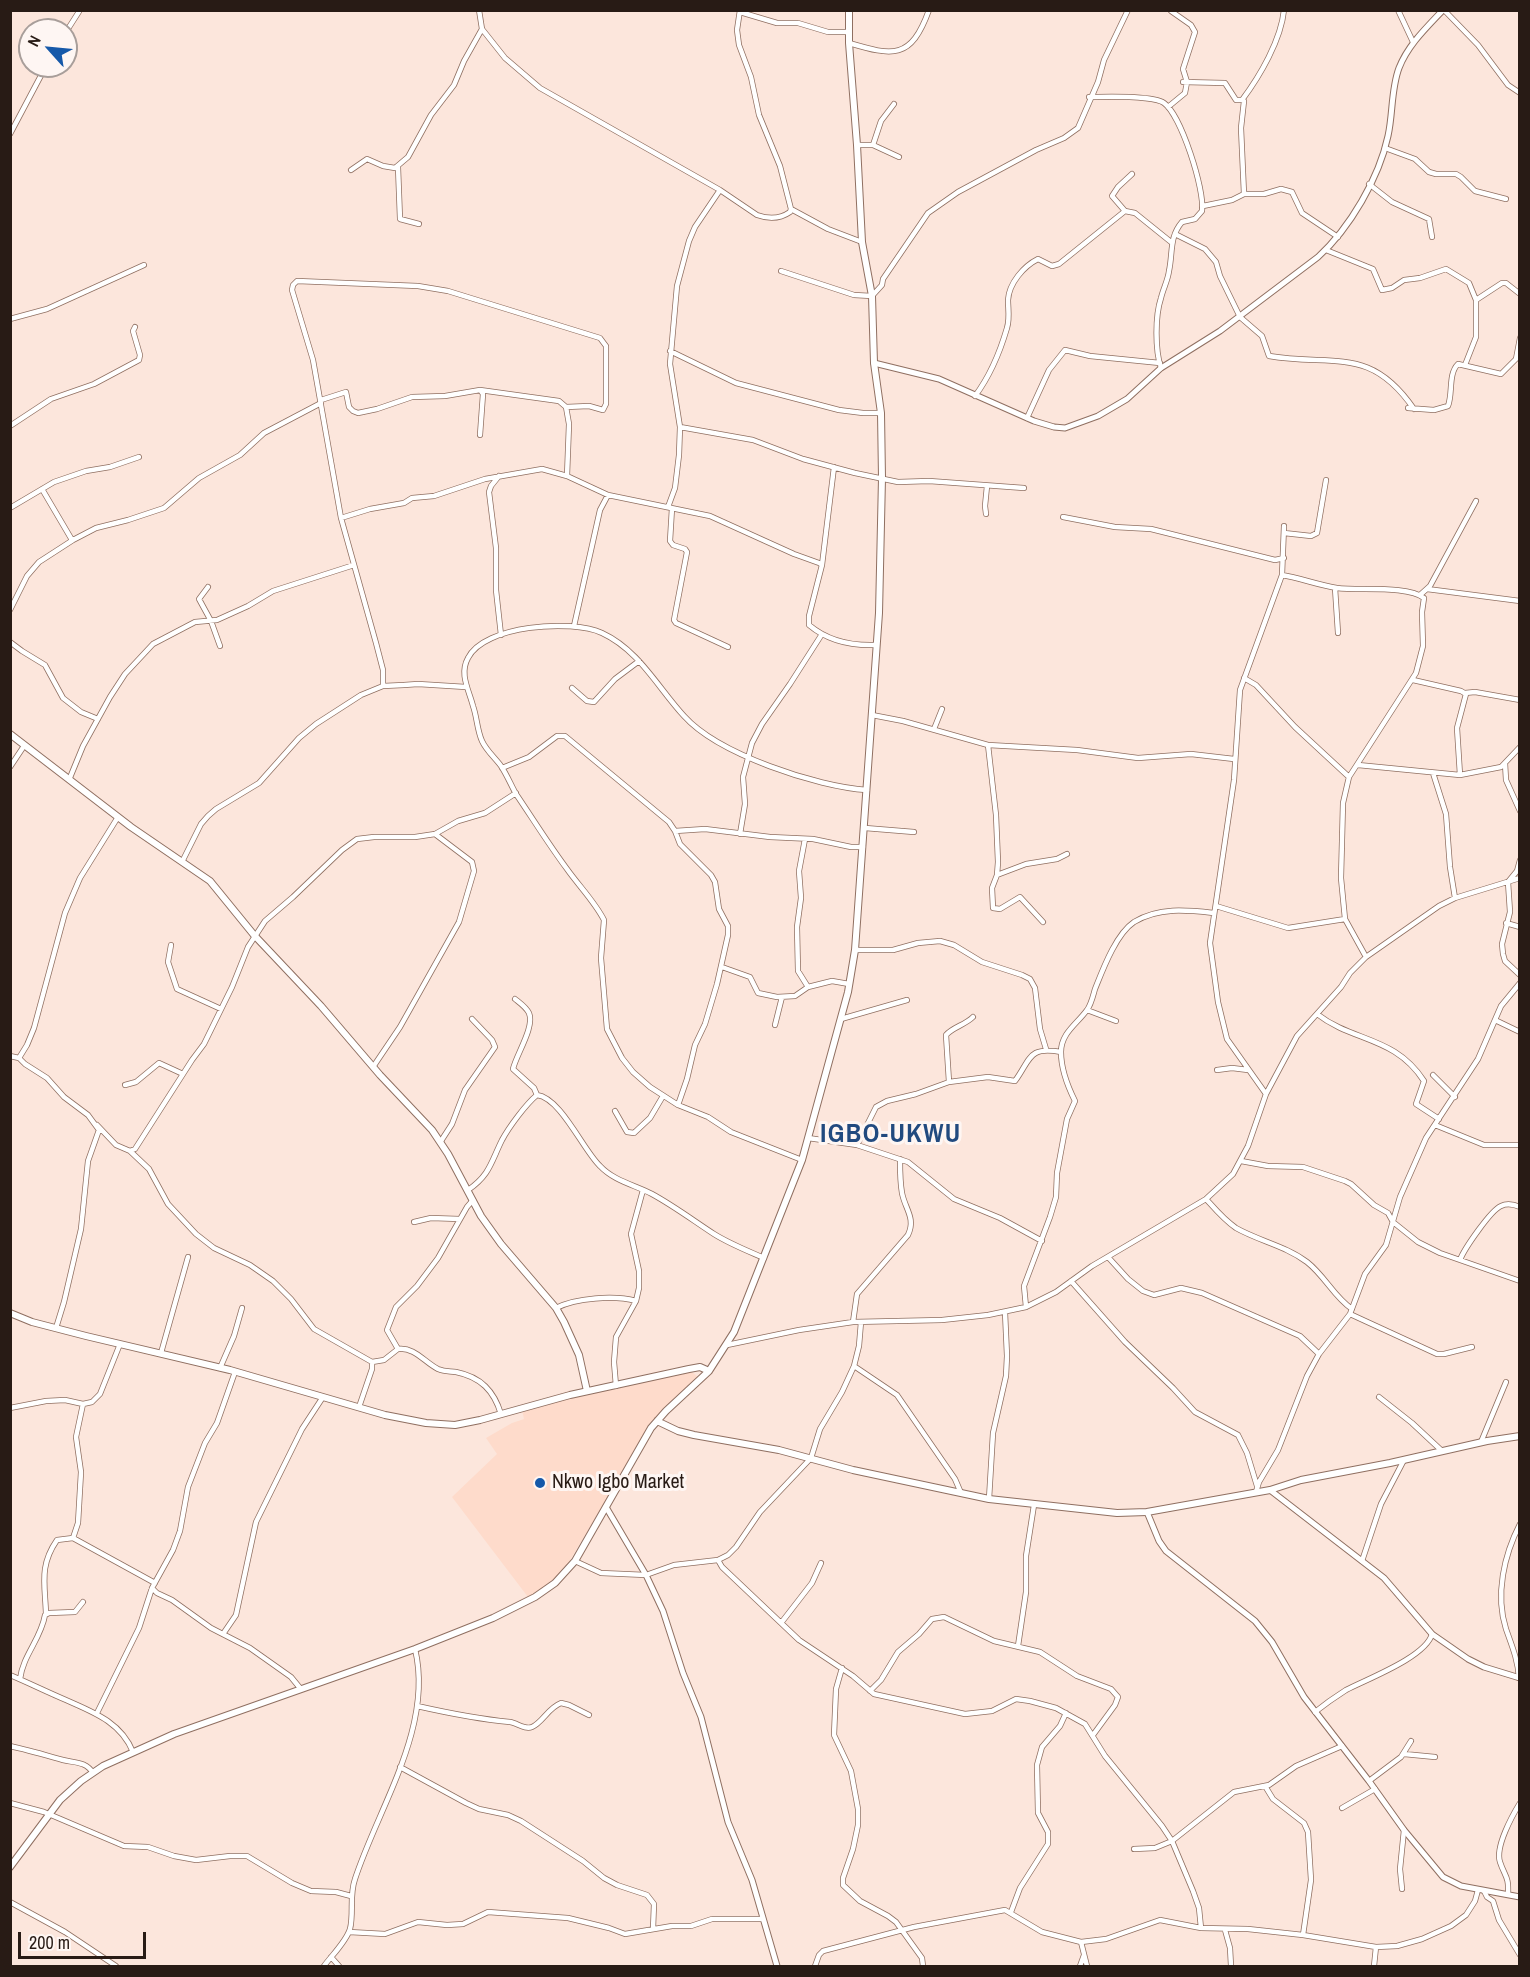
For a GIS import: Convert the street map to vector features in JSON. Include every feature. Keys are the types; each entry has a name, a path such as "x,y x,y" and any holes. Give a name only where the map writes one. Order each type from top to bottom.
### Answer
{"main road":[{"path":"10,1867 69,1791 93,1773 133,1752 174,1734 415,1649 493,1617 535,1597 555,1583 574,1561 657,1421 703,1378 727,1345 802,1160 841,1019 855,950 879,613 882,478 881,413 874,363 872,296 862,242 849,43 849,10"},
{"path":"10,734 118,817 216,888 254,936 321,1006 441,1141 492,1231 556,1308 572,1338 587,1391"},
{"path":"10,1313 32,1322 220,1368 405,1419 442,1424 455,1425 587,1391 692,1368 700,1367 709,1371"},
{"path":"692,1368 703,1378"},
{"path":"657,1421 666,1427 686,1433 780,1449 865,1473 989,1499 1117,1513 1147,1512 1257,1489 1270,1490 1301,1480 1520,1436"}],"street":[{"path":"479,10 482,29 510,64 544,91 582,110 636,144 764,217 782,217 790,212 790,209 780,166 759,115 751,77 739,45 737,30 740,11 777,23 798,23 828,32 849,32"},
{"path":"849,43 883,52 902,50 923,26 929,10"},
{"path":"781,271 854,295 872,296 882,285 883,279 928,213 958,192 1073,132 1081,124 1104,60 1128,10"},
{"path":"1242,100 1254,84 1281,30 1284,10"},
{"path":"1398,10 1413,42"},
{"path":"874,363 939,379 1027,418 1054,427 1075,426 1127,399 1161,365 1239,317 1326,250 1338,237 1354,215 1385,148 1397,75 1413,42 1443,10 1478,45 1508,85 1520,93"},
{"path":"1168,107 1185,93 1183,69 1195,32 1191,25 1171,11"},
{"path":"351,170 367,159 392,169 398,166 413,149 431,115 456,81 482,29"},
{"path":"10,134 40,78"},
{"path":"1185,82 1226,83 1236,100 1242,100"},
{"path":"1089,97 1155,100 1166,104 1182,132 1198,176 1203,206 1200,215 1195,219 1182,222 1171,242 1170,269 1158,312 1158,355 1161,365"},
{"path":"1242,100 1244,101 1241,128 1244,194"},
{"path":"873,145 881,121 894,104"},
{"path":"857,145 873,145 898,157"},
{"path":"1385,148 1415,159 1429,172 1456,174 1475,190 1506,199"},
{"path":"398,166 400,219 419,224"},
{"path":"1132,174 1112,196 1125,211 1135,213 1171,242"},
{"path":"1369,184 1392,202 1429,219 1432,237"},
{"path":"1203,206 1232,200 1244,194 1264,194 1281,189 1292,192 1302,213 1338,237"},
{"path":"720,190 695,227 686,250 674,300 670,364 680,427 678,472 670,507 670,541 687,552 674,620 728,647"},
{"path":"790,209 828,229 862,242"},
{"path":"975,396 992,370 1005,334 1010,291 1021,272 1038,259 1052,266 1059,264 1125,211"},
{"path":"1175,234 1205,249 1216,262 1239,317 1262,336 1269,356 1357,363 1395,384 1414,409"},
{"path":"1326,250 1373,269 1382,290 1392,288 1404,279 1420,278 1446,269 1469,283 1476,300 1476,337 1465,365"},
{"path":"10,320 47,309 144,265"},
{"path":"10,610 33,568 72,540 96,528 164,508 199,478 240,455 264,433 321,401 346,392 350,407 358,413 412,398 445,396 480,390 558,401 566,407 589,406 603,410 605,408 606,346 600,338 448,291 418,286 297,281 293,285 292,290 313,360 321,401 341,518 383,670 383,686"},
{"path":"1476,300 1502,283 1520,294"},
{"path":"10,426 51,399 94,384 139,360 140,355 133,331 135,327"},
{"path":"1408,408 1434,410 1448,406 1453,371 1458,364 1501,374 1518,360 1520,338"},
{"path":"1027,418 1049,370 1065,350 1090,356 1161,365"},
{"path":"670,351 736,383 839,410 881,413"},
{"path":"480,390 483,394 480,435"},
{"path":"566,407 569,424 567,476"},
{"path":"680,427 753,440 804,459 898,482 929,481 1024,488"},
{"path":"10,508 54,482 139,457"},
{"path":"834,467 822,565 808,621 809,625 822,634 848,644 876,645"},
{"path":"341,518 370,508 404,503 412,498 434,495 499,476 542,469 567,476 608,495 710,516 822,565"},
{"path":"499,476 493,483 490,502 496,548 497,601 501,634"},
{"path":"1284,533 1311,536 1317,533 1326,480"},
{"path":"986,514 987,486"},
{"path":"42,489 72,540"},
{"path":"574,626 600,510 608,495"},
{"path":"1420,595 1427,589 1476,501"},
{"path":"1063,517 1115,527 1141,527 1275,560 1284,558"},
{"path":"1266,1094 1232,1048 1224,1033 1210,943 1234,780 1240,690 1282,575 1284,526"},
{"path":"69,780 83,746 125,674 153,644 195,622 222,618 273,591 354,565"},
{"path":"1282,575 1335,588 1396,591 1420,595 1425,601 1422,612 1423,646 1413,680 1386,717 1349,777 1344,796 1341,878 1345,919 1366,957"},
{"path":"208,587 199,600 211,621 220,646"},
{"path":"1335,588 1338,633"},
{"path":"1427,589 1520,601"},
{"path":"802,1160 731,1132 708,1117 678,1105 633,1072 621,1058 607,1029 601,958 604,920 566,868 482,741 474,707 466,687 465,664 477,645 501,634 545,627 574,626 595,630 605,634 639,661 693,725 747,756 808,780 836,787 867,790"},
{"path":"740,834 745,804 743,777 747,756 762,724 822,634"},
{"path":"10,642 45,665 63,698 81,712 98,719"},
{"path":"572,688 587,701 594,702 615,679 639,661"},
{"path":"1244,678 1256,685 1349,777"},
{"path":"1413,680 1465,693 1476,692 1520,700"},
{"path":"182,862 201,824 216,809 259,783 293,745 316,724 360,695 383,686 418,684 466,687"},
{"path":"1460,775 1457,728 1467,696 1465,693"},
{"path":"934,729 942,709"},
{"path":"872,715 934,729 988,745 1077,750 1138,758 1191,754 1234,759"},
{"path":"502,768 529,757 557,736 565,736 669,822 680,844 711,875 715,882 716,899 728,926 722,967 678,1105"},
{"path":"988,745 996,815 997,874 992,888 993,908 1000,909 1020,897 1043,922"},
{"path":"10,766 24,746"},
{"path":"1358,765 1460,775 1494,770 1505,763 1520,747"},
{"path":"1505,763 1506,780 1520,811"},
{"path":"1432,773 1446,814 1455,898"},
{"path":"130,1151 135,1149 204,1044 238,967 254,936 265,921 357,839 435,834 458,821 485,813 516,793"},
{"path":"19,1058 34,1028 72,896 90,861 118,817"},
{"path":"675,831 705,828 740,834 817,839 851,847 863,847"},
{"path":"865,828 914,832"},
{"path":"373,1067 400,1027 465,909 474,875 472,862 435,834"},
{"path":"806,838 799,870 801,898 797,927 798,971 808,987"},
{"path":"997,874 1026,864 1057,859 1067,854"},
{"path":"1520,860 1517,871 1508,882 1510,912 1502,944 1506,961 1520,975"},
{"path":"727,1345 799,1330 853,1322 942,1320 988,1316 1026,1307 1049,1296 1108,1257 1206,1199 1233,1174 1241,1161 1266,1094 1297,1036 1366,957 1420,918 1455,898 1520,878"},
{"path":"1216,906 1288,928 1345,919"},
{"path":"1026,1307 1024,1286 1056,1197 1067,1119 1075,1101 1068,1088 1061,1052 1070,1027 1087,1010 1121,933 1134,922 1165,910 1214,913"},
{"path":"1506,923 1520,927"},
{"path":"855,950 893,950 918,943 940,941 954,945 982,962 1030,979 1035,988 1040,1029 1046,1049"},
{"path":"171,945 168,962 177,989 221,1009"},
{"path":"722,967 750,977 760,995 795,996 808,987 832,981 849,984"},
{"path":"1257,1489 1278,1450 1318,1354 1351,1312 1365,1274 1386,1245 1410,1174 1426,1138 1478,1059 1501,1006 1520,983"},
{"path":"775,1025 782,997"},
{"path":"515,999 528,1011 530,1018 528,1031 513,1069 534,1088 537,1095"},
{"path":"841,1019 907,1000"},
{"path":"1087,1010 1116,1020"},
{"path":"1317,1014 1338,1026 1379,1042 1402,1056 1424,1081 1416,1104 1439,1119"},
{"path":"949,1082 946,1035 973,1017"},
{"path":"441,1141 452,1124 465,1090 495,1047 492,1040 472,1019"},
{"path":"1495,1020 1520,1032"},
{"path":"857,1145 876,1107 887,1101 916,1094 949,1082 988,1077 1015,1081 1032,1055 1046,1049 1061,1052"},
{"path":"10,1056 19,1058 47,1078 116,1145 130,1151 149,1169 168,1204 196,1234 214,1248 250,1265 273,1281 291,1299 314,1329 372,1362 384,1360 398,1349 411,1349 426,1363 442,1371 459,1373 477,1380 494,1394 501,1414"},
{"path":"125,1085 136,1082 159,1063 183,1074"},
{"path":"1217,1070 1232,1068 1248,1070"},
{"path":"1432,1075 1455,1096"},
{"path":"537,1095 543,1096 560,1111 588,1152 606,1173 644,1190 680,1210 716,1235 764,1258"},
{"path":"468,1190 482,1179 502,1140 537,1095"},
{"path":"615,1111 627,1131 634,1133 650,1118 663,1096"},
{"path":"56,1328 81,1229 88,1161 98,1134 97,1125"},
{"path":"1435,1125 1484,1145 1520,1145"},
{"path":"95,1143 106,1134"},
{"path":"808,1138 857,1145 908,1162 954,1199 1000,1218 1042,1241"},
{"path":"853,1322 856,1294 898,1248 911,1227 911,1216 902,1194 900,1159"},
{"path":"1241,1161 1268,1166 1303,1167 1345,1181 1358,1189 1374,1205 1388,1213 1393,1222 1424,1245 1520,1281"},
{"path":"616,1386 614,1362 616,1338 636,1301 639,1288 639,1271 631,1234 644,1190"},
{"path":"1206,1199 1238,1229 1309,1263 1351,1312 1437,1354 1472,1347"},
{"path":"398,1349 387,1330 393,1312 398,1303 417,1286 438,1258 473,1200"},
{"path":"1460,1260 1468,1243 1498,1207 1508,1204 1520,1207"},
{"path":"414,1222 431,1218 460,1219"},
{"path":"160,1353 188,1257"},
{"path":"1108,1257 1128,1279 1143,1291 1154,1294 1181,1288 1202,1293 1300,1336 1318,1354"},
{"path":"1071,1281 1125,1342 1195,1412 1238,1436 1247,1453 1257,1489"},
{"path":"556,1308 574,1301 614,1298 636,1301"},
{"path":"220,1368 234,1336 242,1308"},
{"path":"989,1499 993,1434 1006,1376 1005,1312"},
{"path":"574,1561 601,1573 646,1575 674,1564 718,1560 728,1555 760,1512 811,1458 820,1429 854,1366 861,1322"},
{"path":"10,1408 46,1401 64,1400 83,1404 92,1402 100,1394 120,1344"},
{"path":"359,1407 372,1369 372,1362"},
{"path":"854,1366 897,1395 955,1479 961,1493"},
{"path":"97,1713 139,1628 154,1585 173,1550 180,1531 188,1487 205,1443 217,1423 235,1372"},
{"path":"1481,1442 1506,1382"},
{"path":"223,1634 236,1615 256,1522 302,1429 323,1397"},
{"path":"1379,1397 1442,1451"},
{"path":"73,1538 78,1523 81,1472 76,1437 83,1404"},
{"path":"1362,1560 1381,1504 1404,1460"},
{"path":"1270,1490 1362,1560 1394,1588 1432,1634 1468,1659 1484,1667 1519,1678 1518,1664 1504,1621 1500,1597 1505,1563 1520,1524"},
{"path":"1018,1646 1026,1592 1026,1556 1034,1505"},
{"path":"606,1507 646,1575 663,1611 690,1693 701,1716 728,1822 752,1880 777,1966"},
{"path":"1147,1512 1159,1541 1166,1551 1255,1621 1263,1630 1315,1712 1404,1830 1443,1877 1461,1886 1520,1897"},
{"path":"20,1679 25,1657 41,1632 46,1614 43,1577 48,1553 57,1540 73,1538 154,1585 157,1593 172,1600 211,1628 250,1648 291,1677 300,1688"},
{"path":"718,1560 722,1568 799,1640 842,1668 870,1691 883,1696 965,1714 992,1711 1016,1699 1044,1704 1085,1724 1105,1756 1172,1841 1193,1891 1201,1928"},
{"path":"781,1623 812,1583 821,1563"},
{"path":"46,1614 75,1612 83,1602"},
{"path":"870,1691 881,1680 898,1652 932,1619 944,1617 994,1641 1040,1652 1077,1676 1116,1693 1118,1696 1115,1705 1093,1735"},
{"path":"1315,1712 1329,1700 1414,1654 1425,1646 1432,1634"},
{"path":"324,1966 349,1932 351,1896 357,1872 400,1767 417,1706 420,1678 415,1649"},
{"path":"842,1668 836,1689 834,1735 851,1771 858,1809 858,1826 843,1885 860,1901 888,1916 902,1930 922,1958 923,1966"},
{"path":"10,1675 97,1713 122,1733 130,1743 133,1752"},
{"path":"417,1706 479,1720 509,1722 531,1727 555,1705 561,1703 588,1715"},
{"path":"1011,1912 1020,1888 1048,1844 1048,1832 1038,1813 1037,1764 1042,1747 1060,1726 1066,1713"},
{"path":"1369,1781 1394,1764 1404,1754 1411,1741"},
{"path":"10,1746 78,1762 90,1768 93,1773"},
{"path":"1134,1849 1155,1848 1172,1841 1234,1792 1265,1786 1305,1762 1342,1746"},
{"path":"1404,1754 1435,1757"},
{"path":"400,1767 479,1809 508,1815 521,1821 583,1861 604,1878 647,1895 654,1904 653,1929"},
{"path":"1265,1786 1273,1799 1304,1823 1308,1832 1311,1880 1303,1935"},
{"path":"1342,1808 1375,1789"},
{"path":"10,1803 49,1814 130,1847 148,1847 174,1856 196,1860 248,1856 292,1883 311,1891 336,1892 351,1896"},
{"path":"1508,1894 1506,1872 1500,1862 1500,1856 1506,1830 1520,1803"},
{"path":"1402,1889 1400,1869 1404,1830"},
{"path":"814,1966 823,1951 902,1930 1005,1910 1042,1932 1081,1942 1106,1939 1155,1921 1201,1928 1248,1929 1303,1935 1376,1947 1398,1946 1422,1939 1451,1926 1466,1915 1481,1890"},
{"path":"1481,1890 1493,1901 1499,1920 1520,1955"},
{"path":"10,1902 64,1932 116,1966"},
{"path":"349,1932 385,1934 418,1922 463,1924 488,1912 568,1918 625,1934 672,1926 691,1926 712,1919 763,1919"},
{"path":"1225,1930 1232,1966"},
{"path":"1081,1942 1087,1966"},
{"path":"1374,1966 1376,1947"},
{"path":"1080,1966 1084,1954"},
{"path":"331,1957 339,1966"}],"shaded area":[{"name":"Nkwo Igbo Market","path":"691,1371 699,1378 668,1405 653,1422 564,1570 549,1584 528,1597 452,1497 497,1454 486,1438 524,1419 522,1410 575,1395"}],"place":[{"name":"Nkwo Igbo Market","path":"540,1483"}],"district":[{"name":"IGBO-UKWU","path":"891,1135"}]}
